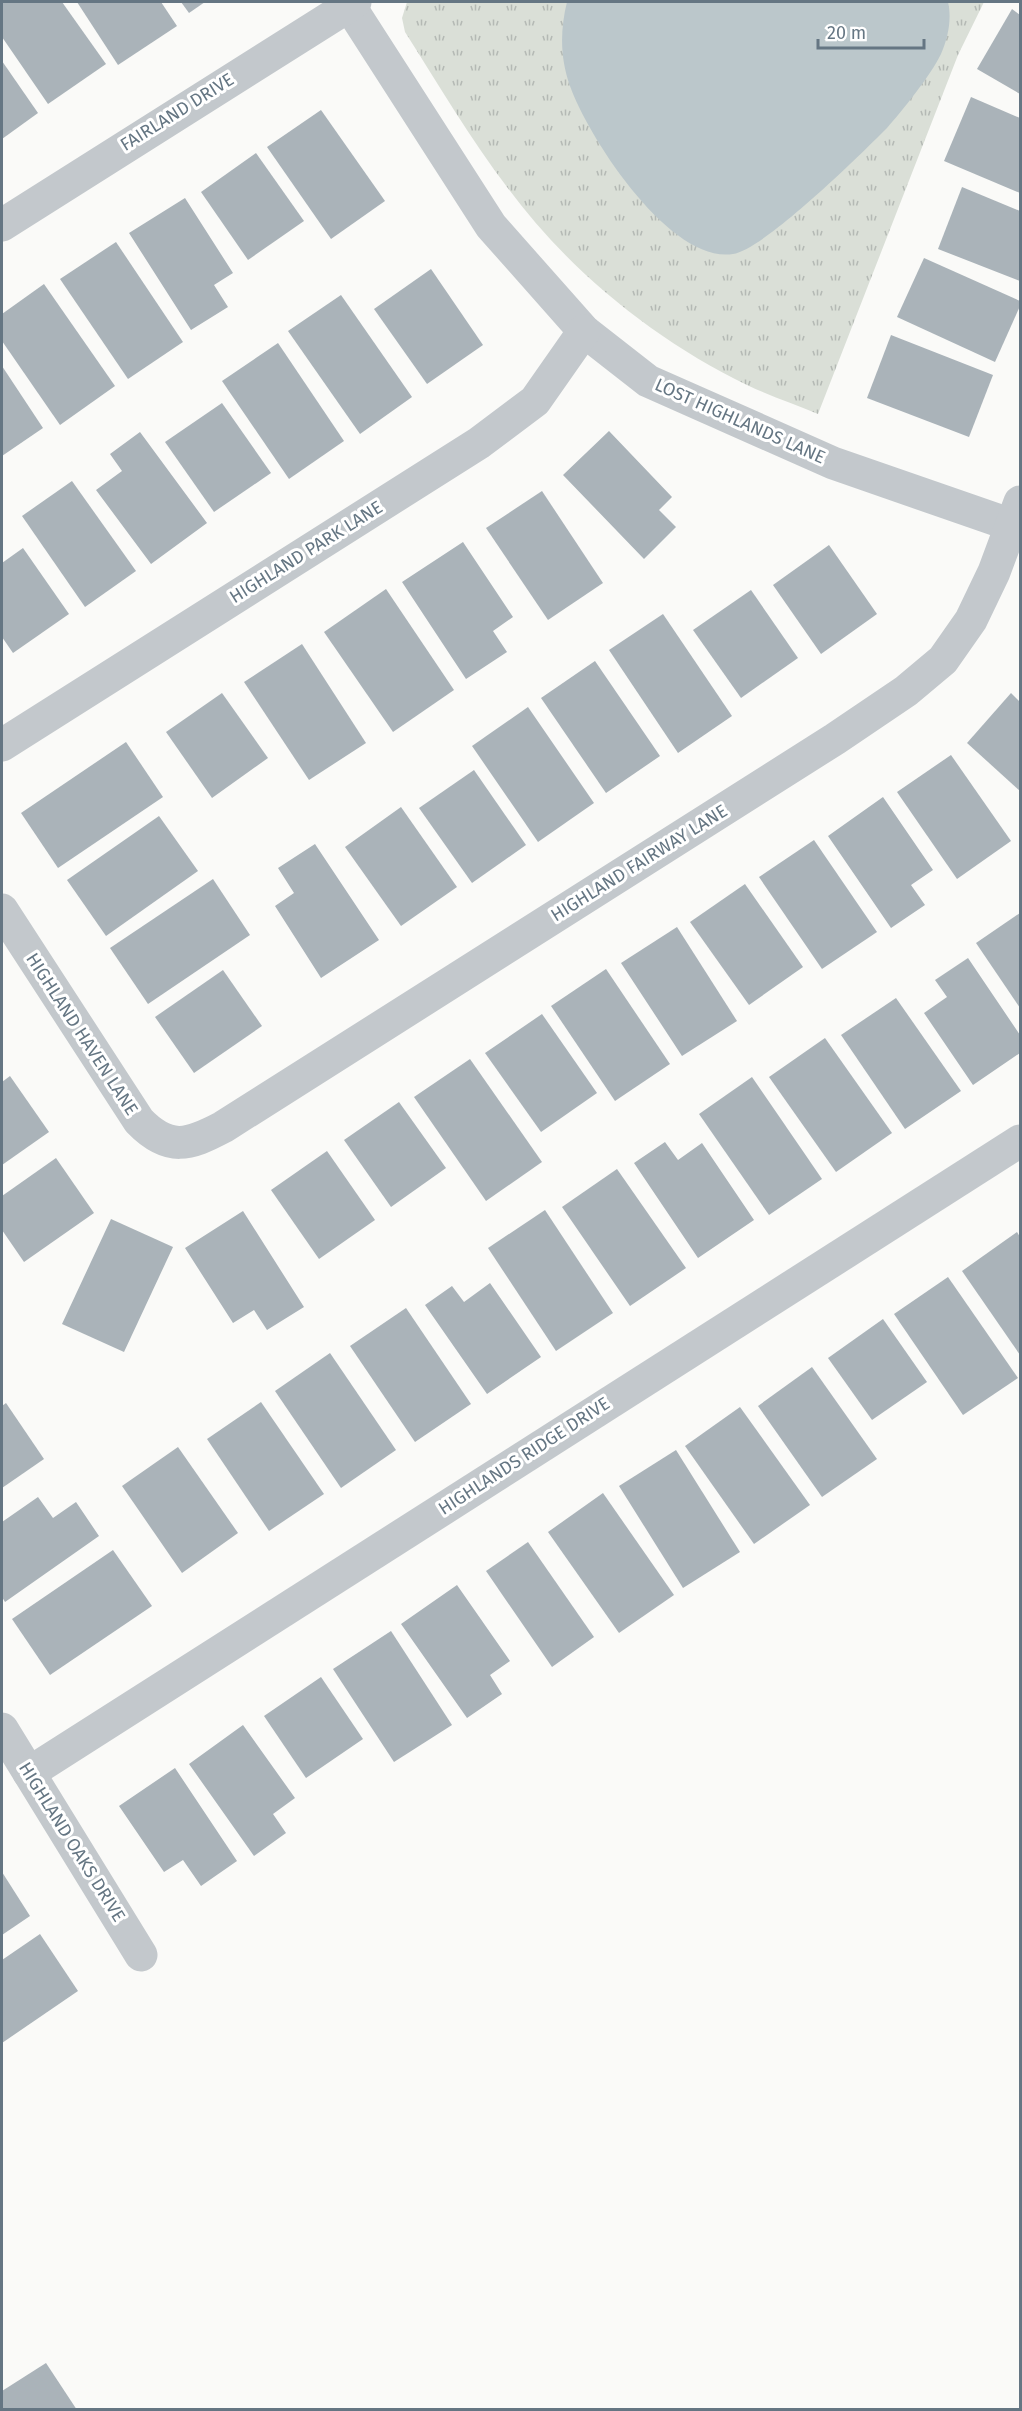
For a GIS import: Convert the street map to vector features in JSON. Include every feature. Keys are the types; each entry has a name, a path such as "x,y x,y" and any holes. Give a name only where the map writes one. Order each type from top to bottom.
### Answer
{"street":[{"name":"FAIRLAND DRIVE","path":"2,225 350,3"},
{"name":"LOST HIGHLANDS LANE","path":"350,3 491,226 584,331 648,381 832,463 1018,518"},
{"name":"HIGHLAND PARK LANE","path":"2,745 479,443 535,401 584,331"},
{"name":"HIGHLAND FAIRWAY LANE","path":"175,1142 201,1139 224,1127 825,745 906,691 943,660 971,620 1018,518"},
{"name":"HIGHLAND HAVEN LANE","path":"2,910 139,1121 152,1135 175,1142"},
{"name":"HIGHLANDS RIDGE DRIVE","path":"29,1773 1020,1141"},
{"name":"HIGHLAND OAKS DRIVE","path":"2,1729 141,1955"}],"green space":[{"path":"407,2 984,2 958,55 818,414 747,385 679,347 615,300 557,247 493,168 405,32 402,18"}],"shaded area":[{"path":"567,2 948,2 949,28 946,42 936,63 887,128 789,219 748,248 733,254 709,252 683,239 658,219 613,164 594,135 567,76 562,44"}],"building":[{"path":"2,2 62,2 106,64 48,104 2,37"},
{"path":"77,2 161,2 177,26 118,65"},
{"path":"181,2 205,2 189,13"},
{"path":"1012,9 1020,15 1020,94 977,69"},
{"path":"2,61 38,113 2,139"},
{"path":"971,97 1020,118 1020,193 944,161"},
{"path":"321,110 385,201 331,239 267,147"},
{"path":"256,153 304,221 248,260 201,192"},
{"path":"962,187 1020,211 1020,281 938,249"},
{"path":"185,198 233,273 214,285 228,307 191,330 129,233"},
{"path":"116,242 183,342 128,379 60,279"},
{"path":"924,258 1020,301 1020,306 995,362 897,317"},
{"path":"431,269 483,345 427,384 374,309"},
{"path":"44,284 115,386 60,425 2,341 2,314"},
{"path":"341,295 412,397 360,434 288,331"},
{"path":"891,335 993,375 969,437 867,398"},
{"path":"278,343 344,441 289,479 222,381"},
{"path":"2,366 43,428 2,456"},
{"path":"222,403 271,473 214,512 165,442"},
{"path":"609,431 672,497 659,510 676,527 644,559 563,475"},
{"path":"140,432 207,523 151,564 96,490 122,471 110,454"},
{"path":"72,481 136,571 85,607 22,516"},
{"path":"542,491 603,583 548,620 486,528"},
{"path":"463,542 513,617 493,631 507,652 466,679 402,582"},
{"path":"829,545 877,614 821,654 773,585"},
{"path":"23,548 69,614 13,653 2,637 2,563"},
{"path":"386,589 454,690 393,732 324,632"},
{"path":"751,590 798,658 741,698 693,630"},
{"path":"663,614 732,716 678,753 609,650"},
{"path":"302,644 366,743 309,780 244,682"},
{"path":"595,661 660,756 606,793 541,698"},
{"path":"222,693 268,758 212,798 166,732"},
{"path":"1011,693 1020,702 1020,791 967,743"},
{"path":"528,707 594,803 538,842 472,746"},
{"path":"126,742 163,797 58,868 21,813"},
{"path":"951,755 1011,841 957,879 897,792"},
{"path":"474,770 526,845 472,883 419,808"},
{"path":"883,797 933,870 911,885 925,905 891,928 828,836"},
{"path":"401,807 457,887 401,926 345,847"},
{"path":"159,816 198,871 106,936 67,880"},
{"path":"814,840 877,932 822,969 759,877"},
{"path":"315,844 379,940 321,978 275,906 294,893 278,868"},
{"path":"213,879 250,935 148,1004 110,948"},
{"path":"745,884 803,967 749,1005 690,922"},
{"path":"1020,913 1020,1008 976,943"},
{"path":"677,927 737,1021 682,1056 621,963"},
{"path":"968,958 1020,1035 1020,1053 973,1085 924,1013 947,997 935,980"},
{"path":"606,969 670,1064 615,1101 551,1006"},
{"path":"223,970 262,1026 194,1073 155,1017"},
{"path":"896,998 961,1091 905,1129 841,1035"},
{"path":"542,1014 597,1093 541,1132 485,1053"},
{"path":"825,1038 892,1133 836,1172 769,1077"},
{"path":"470,1059 542,1162 486,1201 414,1097"},
{"path":"10,1076 49,1132 2,1165 2,1082"},
{"path":"752,1077 822,1179 769,1215 699,1114"},
{"path":"399,1102 446,1168 391,1207 344,1140"},
{"path":"665,1142 678,1160 702,1143 754,1220 698,1258 634,1163"},
{"path":"327,1151 375,1220 319,1259 271,1190"},
{"path":"56,1158 94,1213 24,1262 2,1230 2,1196"},
{"path":"617,1169 686,1268 630,1306 562,1207"},
{"path":"545,1210 613,1313 556,1351 488,1248"},
{"path":"243,1211 304,1307 267,1330 254,1310 233,1323 185,1248"},
{"path":"111,1219 173,1247 124,1352 62,1324"},
{"path":"1017,1232 1020,1237 1020,1355 962,1271"},
{"path":"948,1277 1018,1378 963,1415 894,1314"},
{"path":"490,1283 541,1357 487,1394 425,1305 452,1286 464,1302"},
{"path":"406,1308 471,1404 415,1442 350,1346"},
{"path":"883,1319 927,1382 872,1420 828,1358"},
{"path":"330,1353 396,1450 341,1488 275,1391"},
{"path":"812,1367 877,1459 822,1497 758,1406"},
{"path":"261,1402 324,1494 269,1531 207,1439"},
{"path":"6,1403 44,1459 2,1488 2,1406"},
{"path":"740,1407 810,1505 754,1544 685,1446"},
{"path":"178,1447 238,1533 182,1573 122,1486"},
{"path":"676,1450 740,1552 683,1588 619,1486"},
{"path":"603,1493 674,1595 619,1633 548,1532"},
{"path":"38,1497 53,1518 76,1502 99,1536 5,1602 2,1597 2,1522"},
{"path":"528,1542 594,1637 552,1667 486,1571"},
{"path":"113,1550 152,1606 50,1675 12,1619"},
{"path":"457,1585 510,1661 490,1675 502,1694 467,1718 401,1624"},
{"path":"391,1631 452,1725 394,1762 333,1669"},
{"path":"321,1677 363,1739 306,1778 264,1716"},
{"path":"243,1725 295,1798 273,1814 286,1833 254,1856 189,1764"},
{"path":"175,1768 237,1861 201,1886 183,1860 164,1872 119,1806"},
{"path":"2,1872 30,1916 2,1935"},
{"path":"40,1934 78,1991 2,2043 2,1960"},
{"path":"46,2363 77,2410 2,2410 2,2391"}]}
